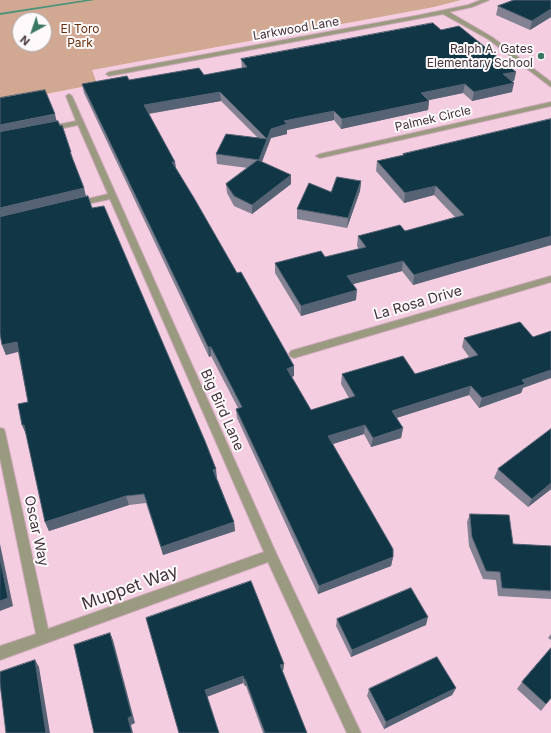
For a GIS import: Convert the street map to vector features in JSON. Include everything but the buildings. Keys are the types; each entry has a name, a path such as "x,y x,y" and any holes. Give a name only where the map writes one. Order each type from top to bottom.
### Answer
{"street":[{"name":"Larkwood Lane","path":"109,74 405,20 444,12 486,0"},
{"path":"444,12 490,38 551,85"},
{"name":"Big Bird Lane","path":"69,96 271,555 354,733"},
{"name":"Palmek Circle","path":"320,156 551,104"},
{"path":"44,130 80,122"},
{"path":"68,206 112,196"},
{"name":"La Rosa Drive","path":"294,354 551,279"},
{"name":"Oscar Way","path":"0,432 43,637"},
{"name":"Muppet Way","path":"0,653 271,555"}],"green space":[{"name":"El Toro Park","path":"0,0 461,0 434,7 92,70 97,84 0,103"}],"waterway":[{"path":"0,14 93,0"}],"place":[{"name":"Ralph A. Gates Elementary School","path":"541,56"}]}
